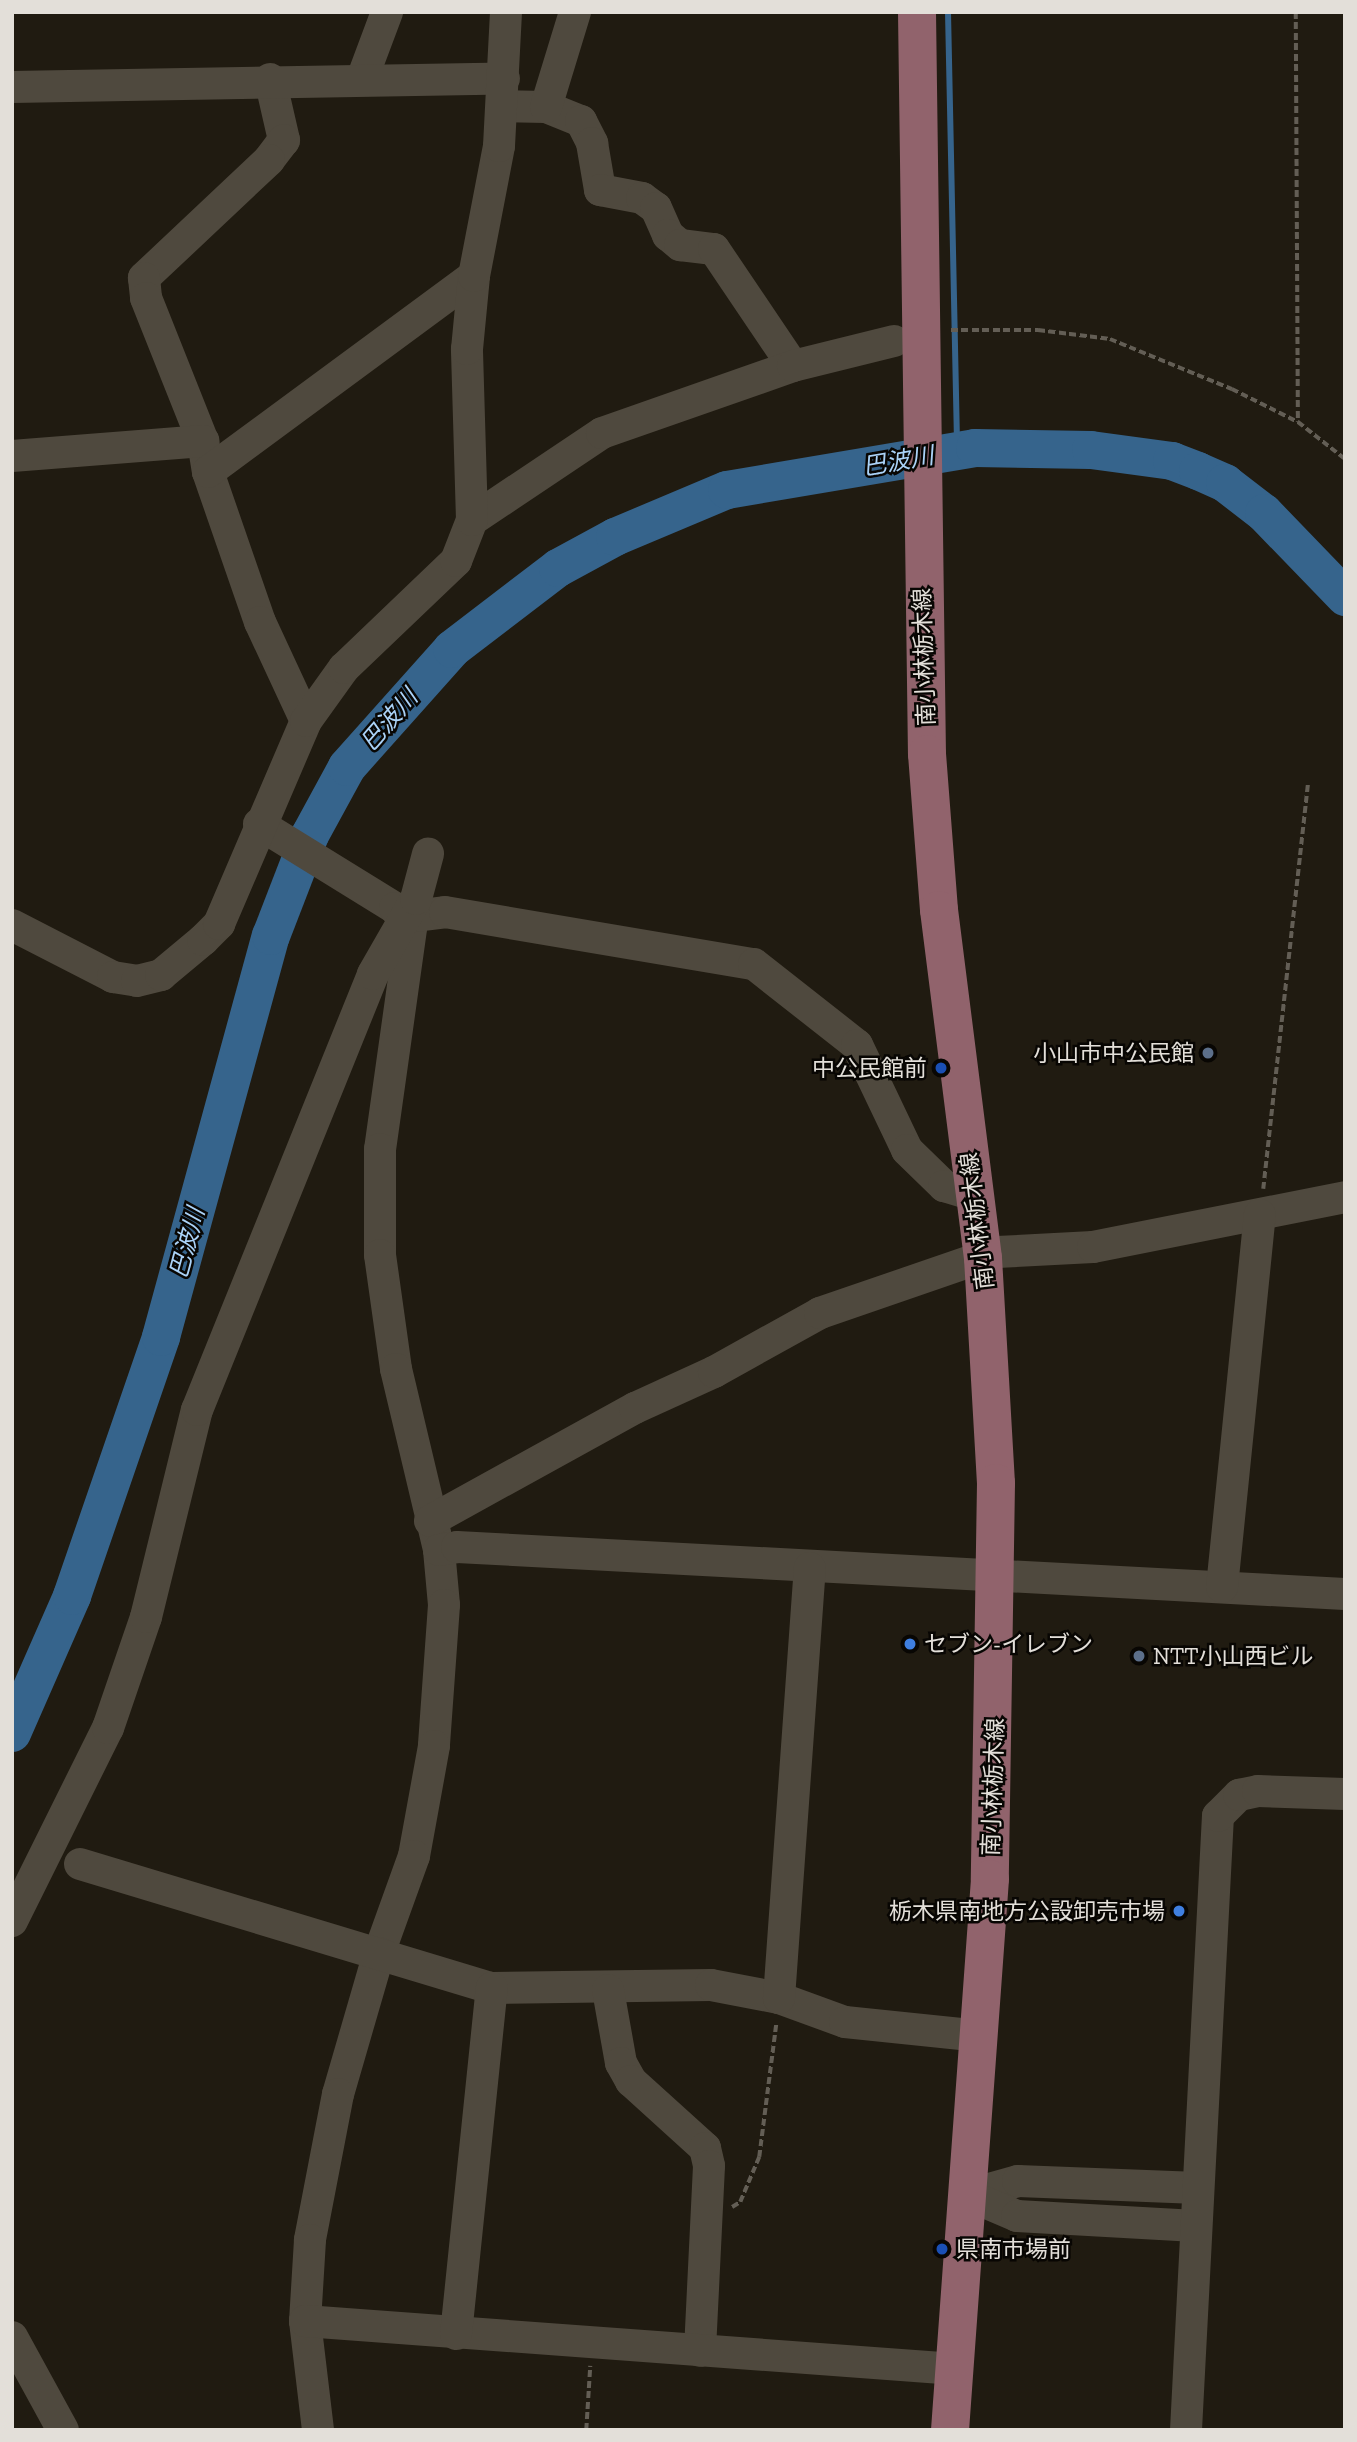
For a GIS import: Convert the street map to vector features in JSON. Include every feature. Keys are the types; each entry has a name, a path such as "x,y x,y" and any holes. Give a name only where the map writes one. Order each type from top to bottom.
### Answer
{"main road":[{"name":"南小林栃木線","path":"917,12 920,516 933,841 983,1258 994,1397 994,1764 980,2036 950,2430"}],"street":[{"path":"362,79 387,12"},
{"path":"12,925 113,977 137,981 161,975 219,924 264,827 306,721 344,667 456,561 472,520 467,349 474,276 499,146 506,12"},
{"path":"546,107 575,12"},
{"path":"270,79 284,140 270,160 144,278 146,298 203,441 208,472 260,622 306,721"},
{"path":"12,87 270,79 362,79 503,92 570,114 586,130 600,190 642,198 656,208 668,235 680,245 714,249 793,366"},
{"path":"208,472 474,276"},
{"path":"472,520 603,433 793,366 918,334"},
{"path":"12,456 203,441"},
{"path":"264,827 401,913 411,929 404,997 380,1149 380,1255 396,1369 434,1535 444,1605 434,1746 414,1856 379,1953 322,2164 305,2321 318,2430"},
{"path":"12,1921 108,1728 146,1617 197,1410 373,974 428,854"},
{"path":"401,913 445,912 754,964 857,1045 907,1150 944,1186 974,1195"},
{"path":"434,1535 623,1414 714,1372 820,1313 1010,1250 1093,1247 1345,1196"},
{"path":"1222,1587 1260,1215"},
{"path":"434,1535 457,1547 810,1568 1345,1594"},
{"path":"779,1998 810,1568"},
{"path":"1186,2430 1219,1816 1240,1795 1258,1791 1345,1794"},
{"path":"80,1864 492,1988 608,1990 711,1985 779,1998 845,2022 980,2036"},
{"path":"456,2334 492,1988"},
{"path":"608,1990 621,2063 631,2081 705,2148 709,2166 709,2211 700,2351"},
{"path":"968,2195 1018,2181 1198,2188"},
{"path":"968,2195 1017,2216 1196,2227"},
{"path":"305,2321 955,2369"},
{"path":"12,2337 64,2430"}],"path":[{"path":"1296,12 1298,422"},
{"path":"918,334 1038,330 1110,339 1232,389 1298,422 1345,459"},
{"path":"1260,1215 1308,785"},
{"path":"709,2211 729,2209 740,2202 753,2176 779,1998"},
{"path":"586,2430 591,2343"}],"waterway":[{"path":"948,12 957,450"},
{"name":"巴波川","path":"12,1733 72,1596 161,1337 271,936 310,835 347,767 452,649 558,568 615,537 727,490 975,448 1091,450 1172,461 1198,471 1225,483 1264,513 1345,597"}],"place":[{"name":"小山市中公民館","path":"1208,1053"},
{"name":"中公民館前","path":"941,1068"},
{"name":"セブン-イレブン","path":"910,1644"},
{"name":"NTT小山西ビル","path":"1139,1656"},
{"name":"栃木県南地方公設卸売市場","path":"1179,1911"},
{"name":"県南市場前","path":"942,2249"}]}
